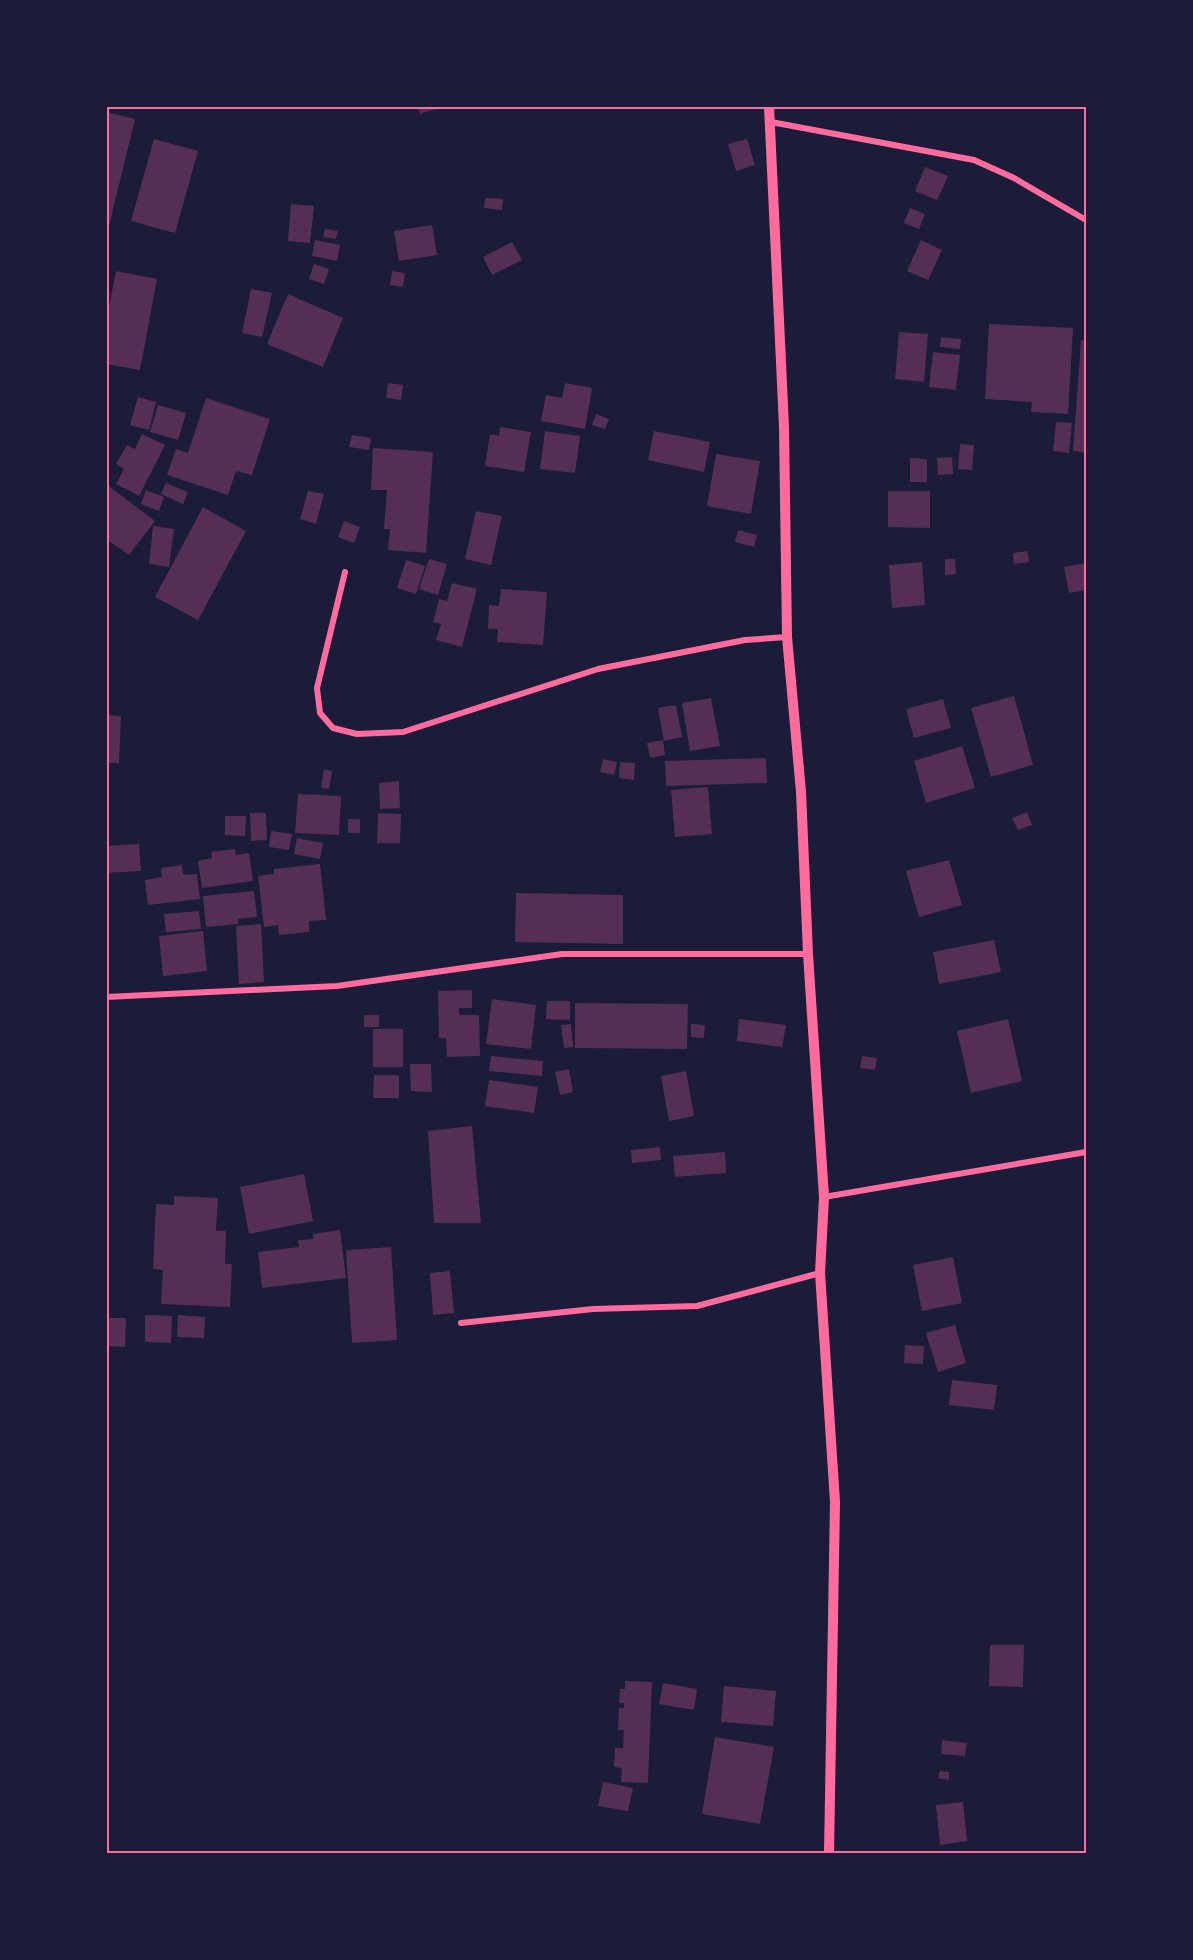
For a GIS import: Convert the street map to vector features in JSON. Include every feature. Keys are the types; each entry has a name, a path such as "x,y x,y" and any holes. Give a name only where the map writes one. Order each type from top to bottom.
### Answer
{"street":[{"path":"769,106 784,427 787,637 801,792 808,954 824,1197 820,1273 835,1502 829,1854"},
{"path":"771,122 974,160 1014,178 1086,220"},
{"path":"345,572 317,688 320,713 333,728 357,734 404,732 598,669 745,640 787,637"},
{"path":"106,997 337,986 562,954 808,954"},
{"path":"824,1197 1086,1152"},
{"path":"461,1323 593,1309 697,1305 820,1273"}],"building":[{"path":"417,106 442,106 442,107 420,114"},
{"path":"106,112 135,119 107,234 106,234"},
{"path":"154,139 198,151 175,233 131,221"},
{"path":"747,139 755,165 736,171 728,144"},
{"path":"925,167 948,176 937,200 915,191"},
{"path":"485,198 503,199 502,210 484,208"},
{"path":"291,204 314,206 310,243 288,241"},
{"path":"910,208 925,214 919,229 904,223"},
{"path":"432,225 437,255 399,261 394,231"},
{"path":"325,229 338,231 336,239 323,237"},
{"path":"315,240 340,245 337,261 312,256"},
{"path":"921,240 942,250 928,280 907,271"},
{"path":"512,242 522,260 492,275 483,257"},
{"path":"314,264 329,269 324,284 309,279"},
{"path":"116,271 157,279 140,370 106,364 106,323"},
{"path":"392,271 405,273 403,287 390,285"},
{"path":"251,289 272,293 262,337 242,333"},
{"path":"288,294 343,318 323,367 267,344"},
{"path":"989,324 1073,328 1068,414 1031,412 1032,402 985,399"},
{"path":"899,332 928,334 924,382 895,379"},
{"path":"941,337 961,339 960,349 940,347"},
{"path":"1081,340 1086,341 1086,453 1073,451"},
{"path":"933,352 960,355 956,390 929,387"},
{"path":"388,383 403,385 401,400 386,398"},
{"path":"565,383 592,388 585,429 541,421 546,395 562,398"},
{"path":"138,397 156,402 149,430 130,425"},
{"path":"206,398 270,419 252,475 236,471 228,495 167,475 176,449 188,453"},
{"path":"158,405 186,413 178,440 150,432"},
{"path":"596,414 609,419 605,429 592,425"},
{"path":"1056,422 1072,423 1069,453 1053,451"},
{"path":"500,427 531,432 524,472 485,466 490,434 499,436"},
{"path":"545,431 580,436 575,473 540,469"},
{"path":"654,431 710,442 704,472 648,460"},
{"path":"142,434 165,445 139,496 116,484 124,469 116,464 127,445 135,449"},
{"path":"352,435 371,438 369,450 349,447"},
{"path":"960,444 974,445 972,470 958,469"},
{"path":"373,448 433,452 426,553 388,550 390,529 384,529 387,490 371,490"},
{"path":"716,454 760,461 751,514 707,506"},
{"path":"952,457 953,474 938,475 937,458"},
{"path":"910,458 927,459 927,482 910,482"},
{"path":"166,483 188,492 183,504 161,494"},
{"path":"106,484 155,521 129,555 106,539"},
{"path":"146,490 164,497 159,511 141,504"},
{"path":"308,491 324,494 316,524 300,519"},
{"path":"888,491 930,491 930,528 888,527"},
{"path":"203,507 246,531 198,620 155,597"},
{"path":"476,511 502,516 491,565 465,559"},
{"path":"344,521 360,527 354,543 338,537"},
{"path":"153,526 174,529 169,567 149,564"},
{"path":"738,530 757,535 754,547 735,542"},
{"path":"1028,551 1029,562 1014,564 1013,553"},
{"path":"429,559 447,564 438,595 419,589"},
{"path":"945,559 955,559 956,574 945,575"},
{"path":"406,560 425,566 416,594 397,588"},
{"path":"922,562 925,605 892,608 889,565"},
{"path":"1086,563 1086,590 1069,593 1064,567"},
{"path":"452,583 477,589 462,647 436,640 441,624 433,622 439,599 447,601"},
{"path":"501,589 547,592 543,645 497,642 498,629 488,629 489,605 499,606"},
{"path":"1014,696 1033,765 991,777 971,708"},
{"path":"711,698 720,746 690,751 682,703"},
{"path":"943,699 951,728 914,738 906,709"},
{"path":"676,705 682,737 664,741 658,708"},
{"path":"106,715 121,716 119,763 106,763"},
{"path":"663,740 665,755 650,758 647,743"},
{"path":"962,746 975,788 926,803 914,761"},
{"path":"766,758 767,783 666,786 665,761"},
{"path":"603,759 617,762 614,775 600,772"},
{"path":"620,762 635,763 634,780 619,778"},
{"path":"324,769 332,771 329,789 321,788"},
{"path":"399,781 400,808 380,809 379,783"},
{"path":"708,787 712,834 675,837 671,790"},
{"path":"298,794 341,796 339,835 295,833"},
{"path":"1027,812 1032,825 1018,830 1012,818"},
{"path":"250,813 266,813 267,840 251,841"},
{"path":"378,813 401,814 400,843 377,843"},
{"path":"225,816 246,816 245,836 225,835"},
{"path":"348,819 360,819 360,833 348,833"},
{"path":"271,831 292,834 289,850 269,847"},
{"path":"297,838 323,843 320,859 294,854"},
{"path":"139,844 141,871 106,873 106,846"},
{"path":"235,849 236,855 249,853 253,881 202,888 198,861 212,858 211,852"},
{"path":"949,860 962,905 919,917 906,871"},
{"path":"320,864 326,920 309,921 309,932 279,935 278,925 264,927 258,876 274,874 274,869"},
{"path":"182,865 183,875 197,874 200,899 148,905 145,880 162,877 161,868"},
{"path":"254,891 257,917 238,919 238,924 206,927 203,896"},
{"path":"516,893 623,895 623,944 515,942"},
{"path":"199,911 201,929 166,932 164,914"},
{"path":"261,924 264,982 239,984 236,926"},
{"path":"203,931 207,971 163,976 159,936"},
{"path":"994,940 1001,972 939,984 933,952"},
{"path":"472,990 472,1008 459,1008 459,1015 479,1015 480,1056 447,1057 446,1038 439,1038 438,991"},
{"path":"492,999 536,1005 531,1049 486,1044"},
{"path":"547,1001 570,1001 570,1020 546,1019"},
{"path":"575,1003 688,1004 687,1049 575,1048"},
{"path":"364,1015 379,1015 379,1027 364,1027"},
{"path":"739,1019 786,1025 782,1047 737,1041"},
{"path":"1008,1019 1022,1081 971,1093 957,1031"},
{"path":"571,1024 573,1047 564,1048 561,1025"},
{"path":"691,1024 705,1025 704,1038 691,1037"},
{"path":"373,1029 403,1029 403,1067 373,1067"},
{"path":"491,1056 543,1061 542,1076 489,1071"},
{"path":"862,1056 877,1058 875,1070 860,1068"},
{"path":"410,1064 431,1064 432,1092 411,1091"},
{"path":"569,1069 573,1092 560,1095 555,1072"},
{"path":"686,1071 694,1116 669,1121 661,1076"},
{"path":"374,1075 399,1075 399,1098 373,1098"},
{"path":"489,1080 538,1087 534,1113 485,1106"},
{"path":"472,1126 481,1223 434,1223 428,1131"},
{"path":"660,1147 661,1160 632,1163 631,1150"},
{"path":"725,1152 726,1173 675,1177 673,1156"},
{"path":"304,1174 313,1221 249,1234 240,1187"},
{"path":"174,1196 218,1198 216,1231 226,1231 225,1264 232,1264 230,1307 161,1304 163,1270 153,1269 156,1204 174,1205"},
{"path":"340,1230 346,1278 262,1288 258,1252 299,1247 298,1240 313,1239 313,1234"},
{"path":"391,1247 397,1340 352,1343 346,1250"},
{"path":"953,1257 962,1303 922,1311 913,1265"},
{"path":"450,1271 454,1313 433,1315 430,1273"},
{"path":"145,1315 172,1316 171,1343 145,1342"},
{"path":"178,1315 205,1317 204,1338 177,1337"},
{"path":"106,1318 126,1318 125,1347 106,1346"},
{"path":"955,1325 966,1363 938,1372 926,1333"},
{"path":"905,1345 924,1346 923,1364 904,1363"},
{"path":"952,1380 997,1385 994,1410 949,1405"},
{"path":"990,1645 1024,1645 1023,1687 989,1686"},
{"path":"625,1681 652,1682 648,1783 621,1782 622,1768 614,1767 615,1748 623,1748 624,1730 618,1730 619,1708 624,1708 624,1703 619,1703 620,1689 625,1689"},
{"path":"663,1683 697,1689 694,1710 659,1704"},
{"path":"724,1686 776,1691 773,1726 721,1722"},
{"path":"715,1737 774,1747 760,1824 702,1814"},
{"path":"942,1740 967,1743 965,1756 941,1754"},
{"path":"940,1771 949,1772 949,1780 938,1778"},
{"path":"603,1782 633,1788 628,1811 598,1806"},
{"path":"963,1802 967,1841 940,1845 936,1805"}]}
